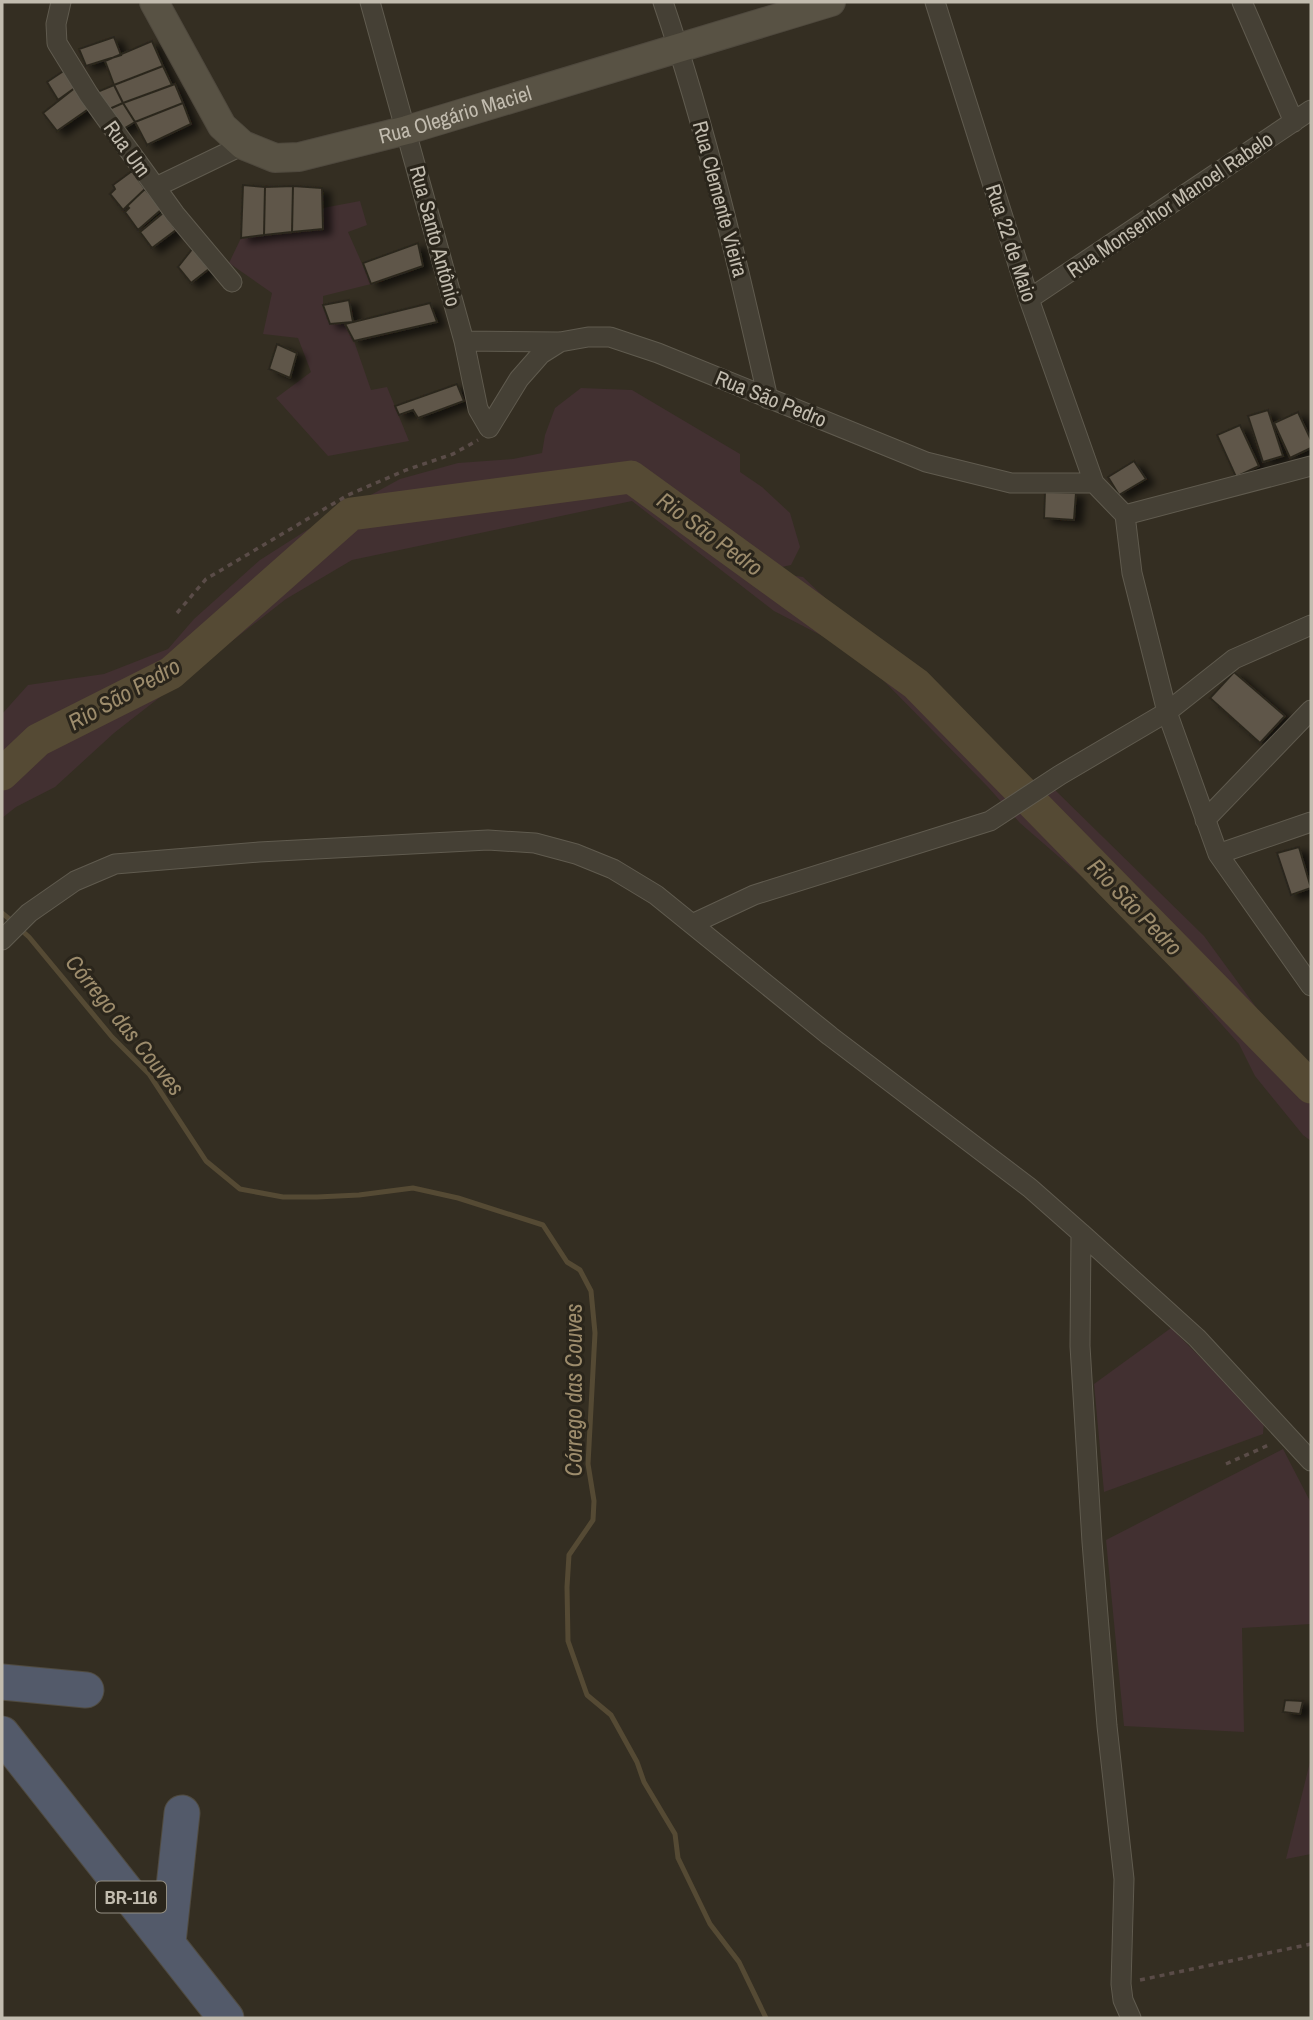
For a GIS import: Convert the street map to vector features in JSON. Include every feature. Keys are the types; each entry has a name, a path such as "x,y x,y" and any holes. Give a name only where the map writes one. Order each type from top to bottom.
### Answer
{"highway":[{"path":"2,1682 86,1690"},
{"name":"BR-116","path":"2,1734 226,2018"},
{"path":"167,1942 182,1813"}],"street":[{"name":"Rua Um","path":"61,2 56,24 57,43 89,95 156,187 232,282"},
{"name":"Rua Olegário Maciel","path":"154,2 222,126 243,145 275,158 299,157 407,130 831,2"},
{"name":"Rua Santo Antônio","path":"370,2 464,341 478,409 489,428"},
{"name":"Rua Clemente Vieira","path":"663,2 678,46 737,257 768,399"},
{"name":"Rua 22 de Maio","path":"935,2 1029,299 1094,483"},
{"path":"1242,2 1294,122"},
{"name":"Rua Monsenhor Manoel Rabelo","path":"1029,299 1311,110"},
{"path":"156,187 243,145"},
{"name":"Rua São Pedro","path":"489,428 519,379 541,354 561,342 588,337 610,337 679,362 926,462 1011,484 1094,483"},
{"path":"464,341 561,342"},
{"path":"1125,515 1311,466"},
{"path":"1094,483 1125,515 1132,573 1167,712 1218,854 1311,986"},
{"path":"692,924 754,895 990,821 1060,775 1167,712 1234,659 1311,625"},
{"path":"1205,820 1311,710"},
{"path":"1218,854 1311,822"},
{"path":"7,935 29,913 75,881 116,864 259,852 488,840 535,843 576,854 613,869 656,895 830,1036 1030,1188 1197,1338 1311,1461"},
{"path":"1080,1233 1080,1346 1092,1542 1107,1726 1124,1879 1121,1984 1123,2000 1131,2018"}],"path":[{"path":"177,613 206,579 222,568 348,495 466,448 477,442 489,428"},
{"path":"1226,1464 1289,1436"},
{"path":"1121,1984 1311,1944"}],"shaded area":[{"path":"360,201 367,225 348,232 371,284 323,296 323,305 330,324 345,324 354,341 371,390 387,387 409,441 328,456 276,398 311,372 298,338 263,334 272,293 229,263 241,238 322,229 323,208"},
{"path":"581,388 632,390 740,454 740,472 762,487 790,513 800,547 791,565 763,571 803,577 916,684 1035,806 1055,790 1204,936 1264,1018 1311,1076 1311,1141 1303,1135 1255,1076 1239,1044 1120,910 1020,823 884,681 834,642 774,611 632,501 352,560 286,599 114,733 55,787 16,807 2,818 2,714 28,685 104,674 168,649 194,619 260,560 307,530 400,479 458,463 513,459 542,453 545,435 555,408"},
{"path":"1171,1328 1264,1421 1263,1434 1104,1492 1094,1384"},
{"path":"1283,1449 1311,1503 1311,1624 1242,1628 1244,1732 1124,1726 1106,1540"},
{"path":"1311,1758 1311,1854 1286,1859"}],"building":[{"path":"114,37 121,55 86,66 79,49"},
{"path":"152,41 163,66 114,85 105,61"},
{"path":"163,66 172,85 123,103 114,85"},
{"path":"65,70 76,87 58,100 47,82"},
{"path":"175,84 183,103 135,122 123,103"},
{"path":"114,85 123,103 107,110 97,92"},
{"path":"76,87 90,108 57,131 43,113"},
{"path":"123,103 135,122 120,131 107,110"},
{"path":"183,103 191,124 147,145 135,122"},
{"path":"132,171 145,189 123,210 110,194 115,189 113,185"},
{"path":"243,185 265,187 264,235 241,238"},
{"path":"293,186 322,188 323,229 292,232"},
{"path":"293,186 292,232 264,235 265,187"},
{"path":"145,189 162,209 138,230 125,212 129,208 127,206"},
{"path":"163,213 176,230 152,248 140,232"},
{"path":"418,243 423,266 371,284 363,263"},
{"path":"193,248 209,269 191,283 178,267"},
{"path":"349,300 353,322 330,324 323,305"},
{"path":"430,303 437,322 354,341 345,324"},
{"path":"277,344 297,353 290,378 269,369"},
{"path":"457,384 464,401 418,418 413,410 399,415 395,406"},
{"path":"1268,410 1283,456 1263,462 1248,416"},
{"path":"1298,412 1311,440 1311,448 1290,458 1274,423"},
{"path":"1240,425 1259,466 1236,477 1217,435"},
{"path":"1134,461 1146,479 1119,495 1108,477"},
{"path":"1045,492 1076,493 1074,520 1044,518"},
{"path":"1234,672 1285,716 1260,743 1210,698"},
{"path":"1299,847 1311,888 1291,895 1277,853"},
{"path":"1285,1700 1303,1701 1300,1714 1283,1712"}],"waterway":[{"name":"Rio São Pedro","path":"2,774 38,740 171,673 351,514 631,477 916,684 1311,1087"},
{"name":"Córrego das Couves","path":"2,913 13,922"},
{"name":"Córrego das Couves","path":"20,929 112,1037 149,1074 206,1161 240,1189 283,1197 317,1197 413,1188 458,1198 543,1225 567,1262 580,1270 591,1291 595,1333 588,1464 594,1501 593,1520 569,1555 568,1641 587,1695 611,1715 637,1762 644,1782 675,1834 678,1858 710,1924 739,1962 766,2018"}]}
